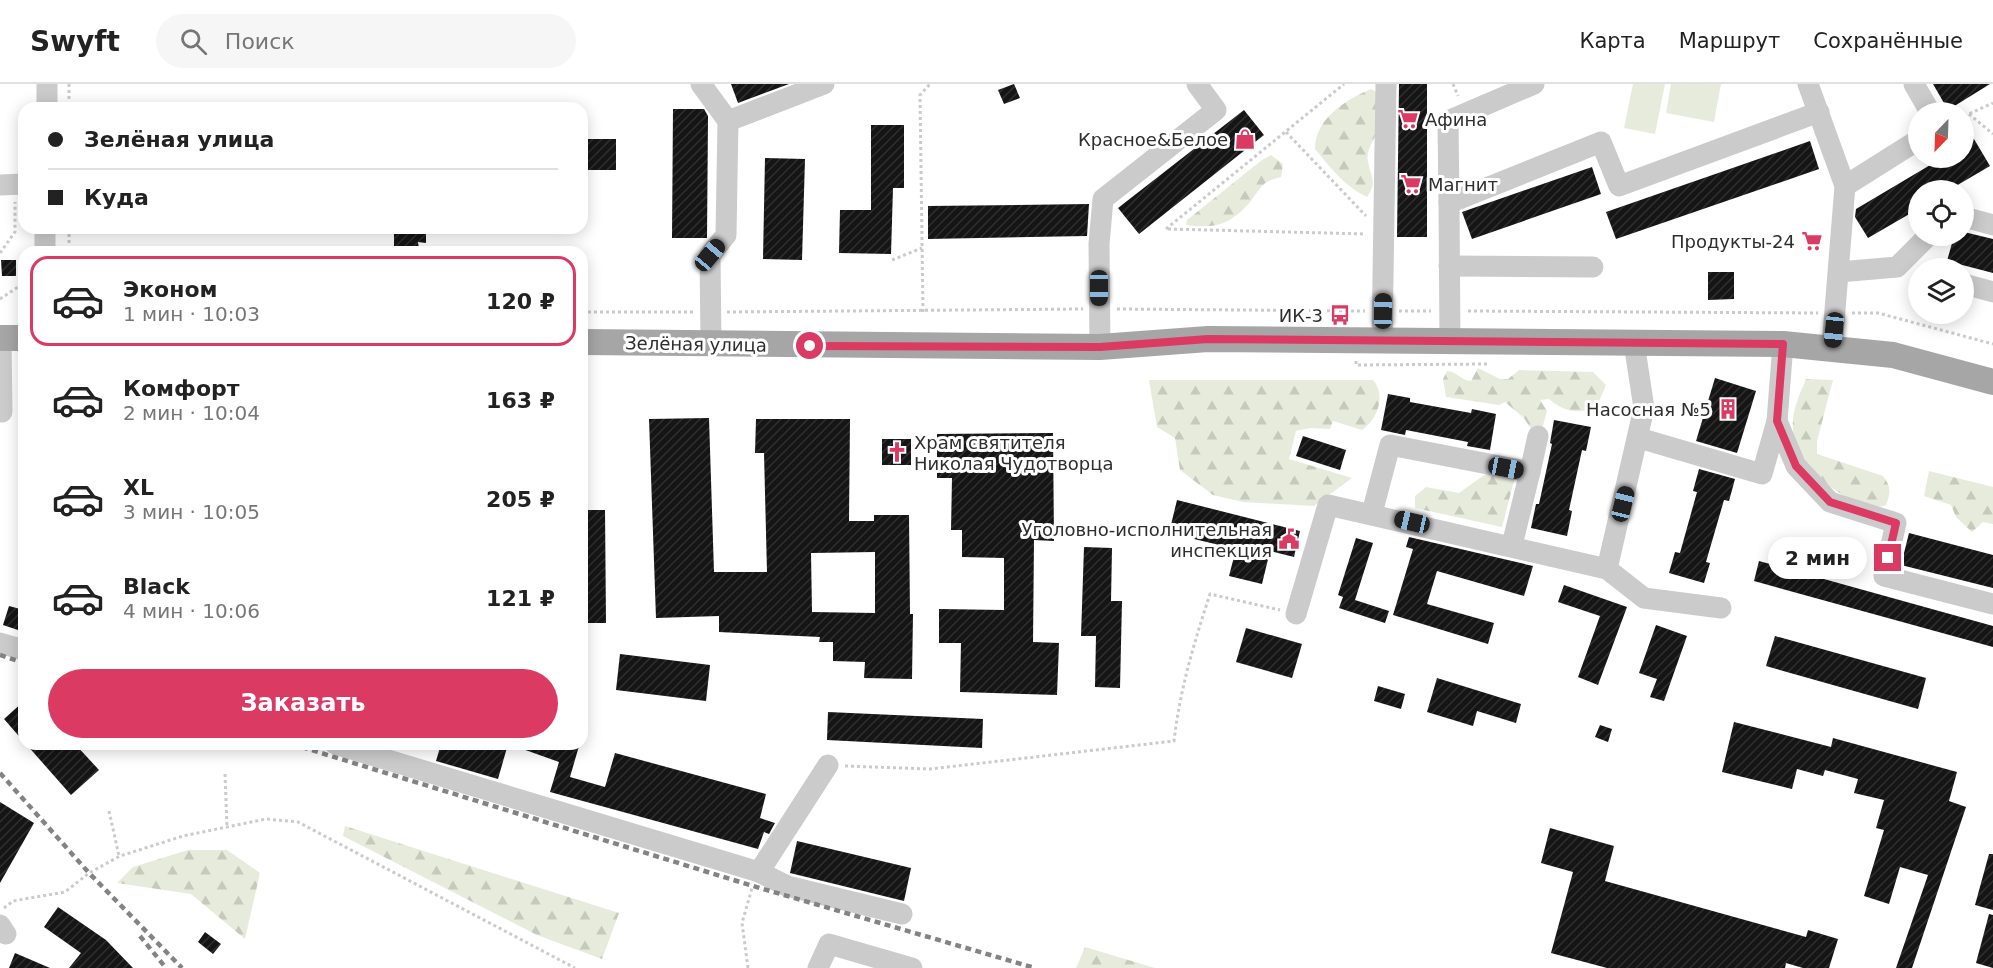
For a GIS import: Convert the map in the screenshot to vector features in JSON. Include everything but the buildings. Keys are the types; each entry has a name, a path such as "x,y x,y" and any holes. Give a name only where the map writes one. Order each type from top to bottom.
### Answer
{"main road":[{"name":"Зелёная улица","path":"588,342 1100,347 1208,339 1783,344 1832,347 1893,355 1993,382"}],"street":[{"path":"47,84 47,102"},
{"path":"701,84 728,120 726,235 710,255 711,344"},
{"path":"728,120 824,84"},
{"path":"1100,347 1099,244 1102,199 1216,110 1197,84"},
{"path":"1382,342 1386,84"},
{"path":"1450,341 1448,121 1534,84"},
{"path":"1808,84 1845,186 1832,347"},
{"path":"1914,84 1924,102"},
{"path":"1449,203 1601,142 1619,186 1819,112"},
{"path":"1845,186 1908,146"},
{"path":"0,185 18,191"},
{"path":"1974,220 1993,225"},
{"path":"1897,267 1918,246"},
{"path":"1449,266 1593,267"},
{"path":"1839,272 1897,267 1908,270"},
{"path":"1974,287 1993,292"},
{"path":"2,412 8,338"},
{"path":"1607,569 1639,438 1644,408 1634,343"},
{"path":"1639,438 1762,474 1777,421 1783,344"},
{"path":"1777,421 1796,466 1830,502 1896,523 1884,576 1993,604"},
{"path":"1512,545 1538,436"},
{"path":"1372,513 1390,445 1530,472"},
{"path":"1296,614 1328,505 1512,545 1607,569 1644,598 1721,608"},
{"path":"0,643 18,648"},
{"path":"353,750 755,882 787,886 902,914"},
{"path":"755,882 828,765"},
{"path":"818,968 829,944 912,968"}],"path":[{"path":"69,84 69,102"},
{"path":"923,312 920,95 930,84"},
{"path":"1344,84 1166,229 1384,235"},
{"path":"1974,112 1993,103"},
{"path":"1974,118 1993,134"},
{"path":"1285,132 1384,235"},
{"path":"0,253 15,232 18,208"},
{"path":"892,260 922,248"},
{"path":"0,299 18,287"},
{"path":"588,312 923,312 1099,309 1878,313 1993,344"},
{"path":"828,765 930,769 1174,741 1178,699 1188,660 1210,594 1266,607"},
{"path":"225,774 227,827"},
{"path":"109,811 120,856"},
{"path":"0,911 13,901 64,892 89,873 120,856 183,836 266,819 298,822 575,968"},
{"path":"748,968 742,923 755,882"}],"green space":[{"path":"1633,84 1665,84 1655,134 1624,128"},
{"path":"1671,84 1721,84 1714,122 1666,113"},
{"path":"1371,89 1378,93 1378,122 1368,153 1373,184 1367,197 1345,182 1315,149 1320,129 1333,112 1351,99"},
{"path":"1271,155 1283,164 1281,177 1265,183 1236,216 1214,226 1186,225 1187,220"},
{"path":"1478,368 1500,379 1508,379 1519,370 1593,372 1606,385 1596,408 1589,410 1571,411 1549,399 1540,400 1547,411 1542,429 1531,429 1524,418 1505,402 1499,405 1446,397 1443,379 1447,371 1471,381"},
{"path":"1806,379 1833,380 1817,441 1817,454 1883,476 1888,483 1889,490 1886,505 1869,505 1838,492 1825,483 1805,460 1798,447 1793,419"},
{"path":"1149,380 1373,380 1377,386 1379,400 1376,413 1362,430 1333,421 1330,429 1310,428 1296,431 1289,459 1352,478 1314,506 1243,502 1213,495 1180,470 1175,438 1157,427"},
{"path":"1929,471 1993,487 1993,524 1983,522 1972,532 1956,517 1951,505 1924,496"},
{"path":"1487,473 1515,477 1502,527 1415,508 1415,496 1426,487 1459,493"},
{"path":"345,826 619,913 602,959 537,935 343,836"},
{"path":"188,850 227,850 260,873 245,939 191,894 117,883 133,867"},
{"path":"1085,947 1155,968 1076,968"}],"railway":[{"path":"0,655 18,661"},
{"path":"311,750 753,886 1035,968"},
{"path":"0,773 89,873 182,968"},
{"path":"140,936 166,968"}],"place":[{"name":"Афина","path":"1408,119"},
{"name":"Красное&Белое","path":"1245,139"},
{"name":"Магнит","path":"1411,184"},
{"name":"Продукты-24","path":"1812,241"},
{"name":"ИК-3","path":"1340,315"},
{"name":"Насосная №5","path":"1728,409"},
{"name":"Храм святителя Николая Чудотворца","path":"897,452"},
{"name":"Уголовно-исполнительная инспекция","path":"1289,539"}],"route":[{"path":"810,346 1100,347 1208,339 1783,344 1777,421 1796,466 1830,502 1896,523 1888,558"}]}
